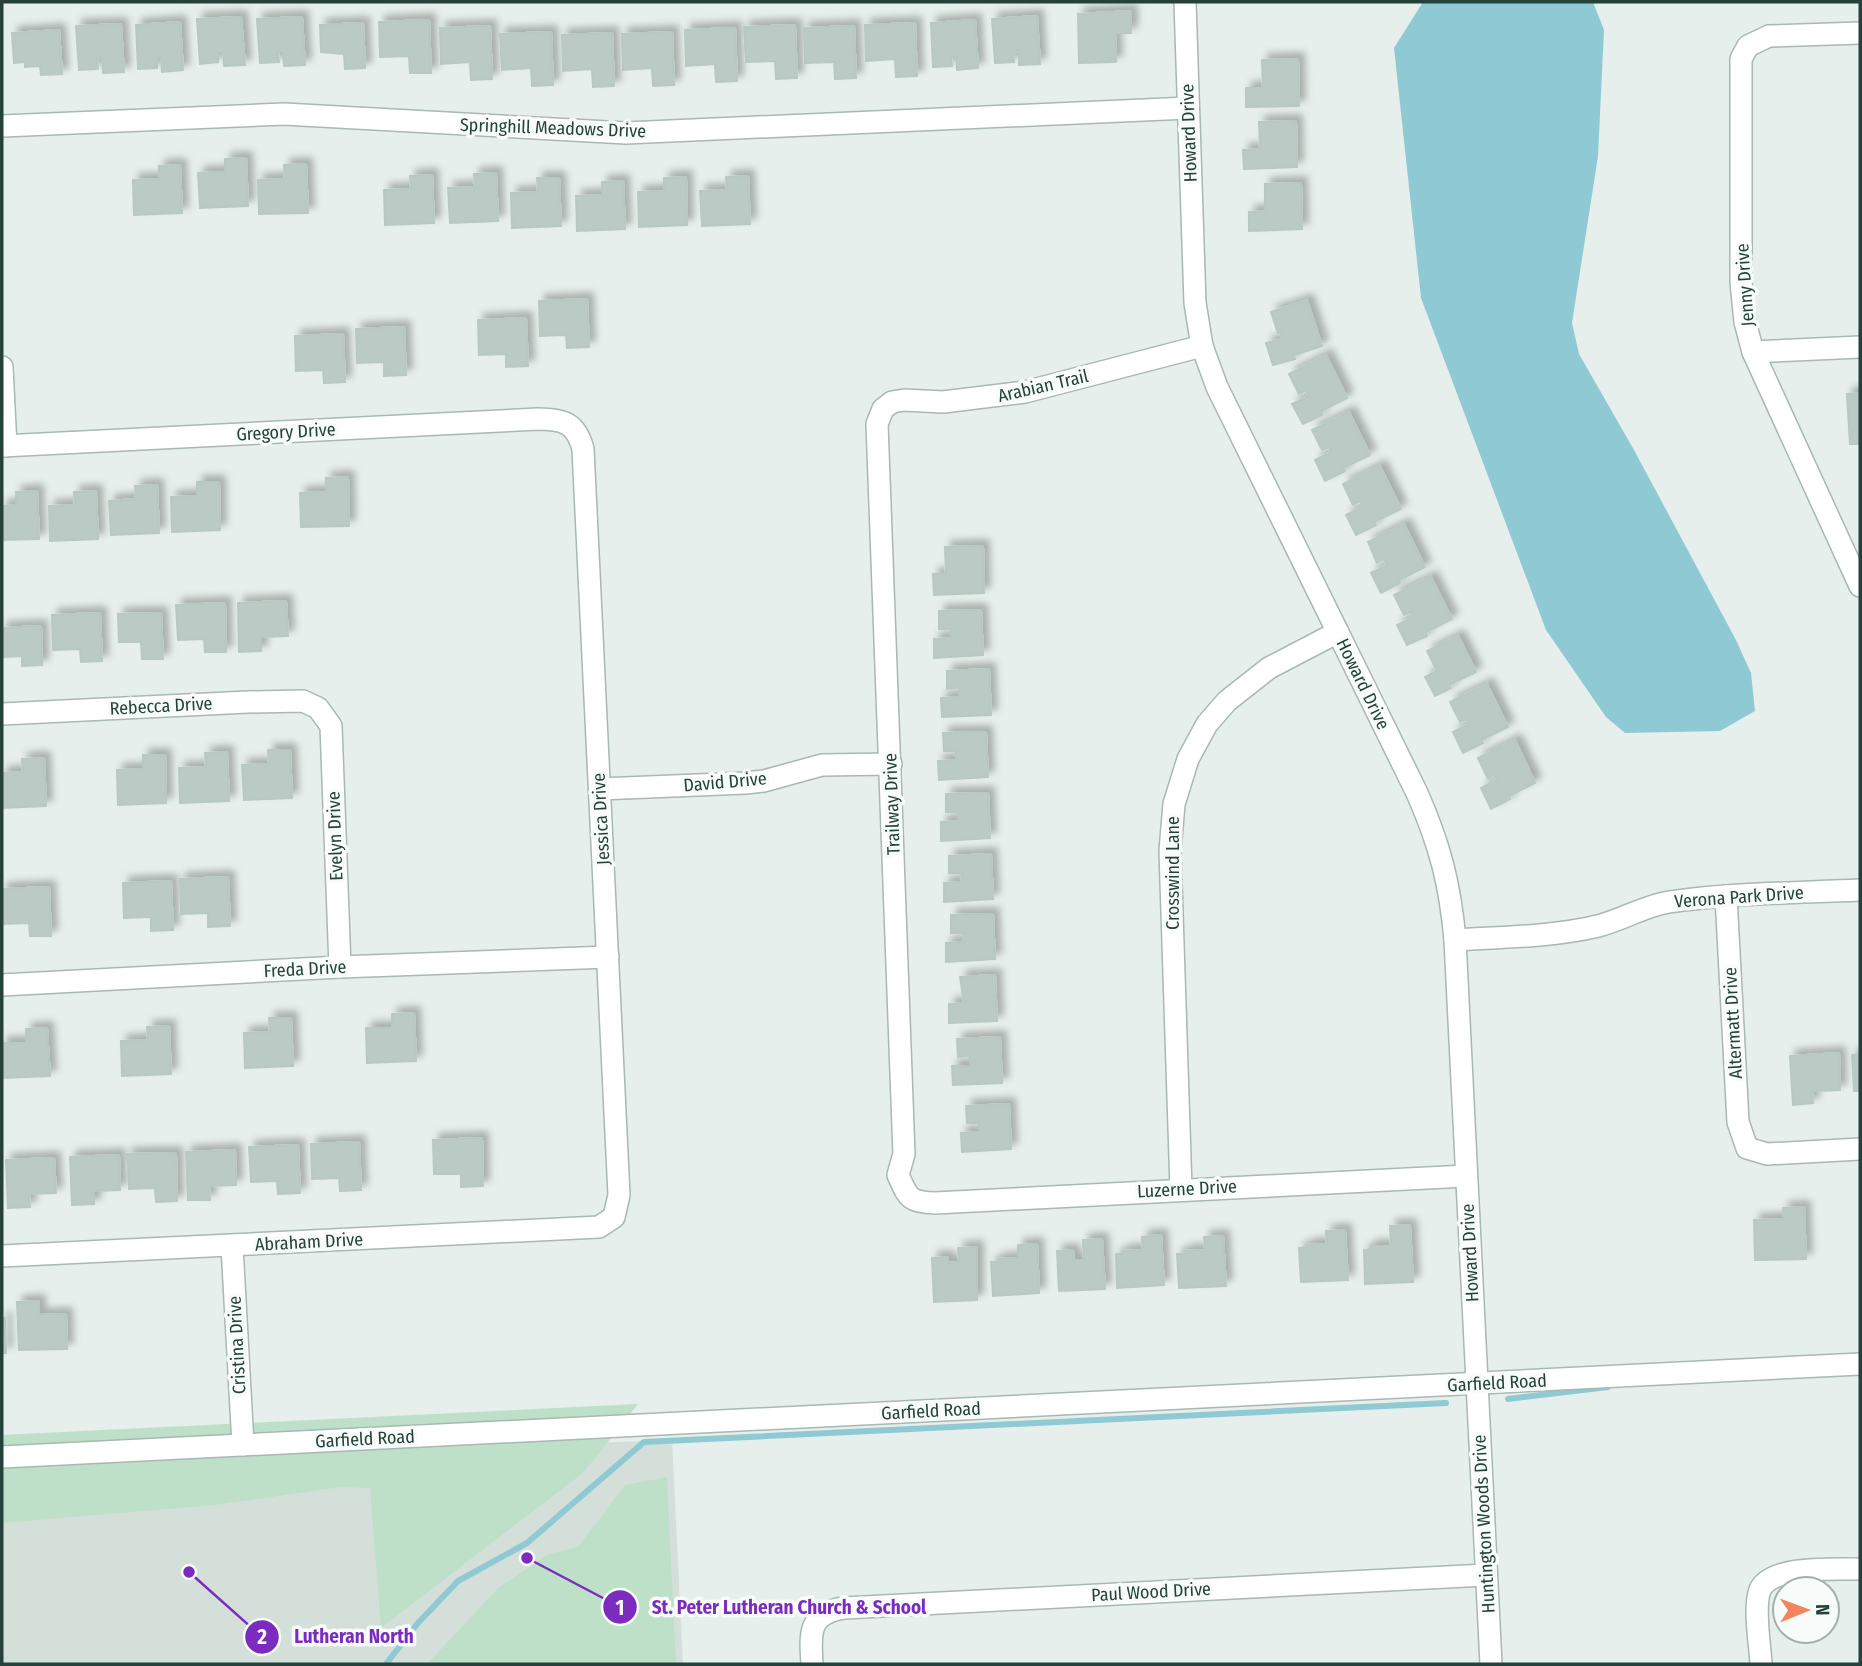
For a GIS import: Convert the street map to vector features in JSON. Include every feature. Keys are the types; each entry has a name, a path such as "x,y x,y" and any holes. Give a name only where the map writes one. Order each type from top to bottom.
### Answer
{"street":[{"name":"Howard Drive","path":"1185,2 1193,279 1202,346 1217,387 1431,823 1448,880 1455,940 1477,1384"},
{"name":"Jenny Drive","path":"1860,33 1769,36 1748,46 1741,59 1741,282 1745,322 1754,352 1860,586"},
{"name":"Springhill Meadows Drive","path":"2,126 284,114 626,133 1188,108"},
{"name":"Arabian Trail","path":"883,409 892,402 904,400 943,402 1025,392 1202,346"},
{"path":"1754,352 1860,347"},
{"path":"2,367 4,446"},
{"name":"Trailway Drive","path":"883,409 877,424 904,1154 898,1175 908,1197"},
{"name":"Gregory Drive","path":"4,446 538,419 555,419 570,424"},
{"name":"Jessica Drive","path":"570,424 580,436 583,449 618,1167 618,1206 614,1217"},
{"name":"Crosswind Lane","path":"1181,1189 1170,851 1174,804 1188,760 1200,736 1227,701 1269,668 1338,632"},
{"name":"Rebecca Drive","path":"2,714 248,702 303,701 318,708"},
{"name":"Evelyn Drive","path":"318,708 331,726 340,967"},
{"name":"David Drive","path":"600,789 746,783 764,781 822,765 891,764"},
{"name":"Verona Park Drive","path":"1455,940 1578,930 1666,903 1726,896 1860,890"},
{"name":"Altermatt Drive","path":"1726,896 1738,1122 1747,1148 1768,1154 1860,1149"},
{"name":"Freda Drive","path":"2,985 340,967 608,957"},
{"name":"Luzerne Drive","path":"908,1197 917,1203 934,1203 1466,1176"},
{"name":"Abraham Drive","path":"2,1256 565,1230 599,1227 614,1217"},
{"name":"Cristina Drive","path":"232,1246 243,1445"},
{"name":"Garfield Road","path":"2,1457 1860,1364"},
{"name":"Huntington Woods Drive","path":"1477,1384 1491,1664"},
{"path":"1761,1664 1758,1606 1759,1591 1763,1583 1775,1575 1788,1572 1860,1569"},
{"name":"Paul Wood Drive","path":"812,1664 812,1632 819,1617 825,1612 844,1608 1486,1575"}],"shaded area":[{"path":"672,1440 683,1664 2,1664 2,1480 374,1451"}],"green space":[{"path":"638,1404 583,1473 381,1628 370,1488 341,1487 215,1505 2,1523 2,1435"},
{"path":"667,1477 676,1664 427,1664 498,1588 549,1554 578,1547 625,1485"}],"water":[{"path":"1423,2 1593,2 1604,30 1598,156 1572,323 1579,354 1634,450 1751,673 1755,711 1720,731 1625,733 1606,717 1546,630 1421,298 1394,48"}],"building":[{"path":"1131,11 1131,33 1115,33 1116,62 1079,63 1078,14"},
{"path":"1037,16 1040,64 1019,65 1019,51 1013,52 1014,62 995,63 992,19"},
{"path":"241,17 245,65 224,66 223,52 218,52 218,62 200,64 197,19"},
{"path":"302,17 305,65 284,66 283,52 278,52 279,62 260,63 257,19"},
{"path":"429,20 431,73 410,73 409,56 380,57 379,22"},
{"path":"975,20 978,68 957,70 956,56 951,56 952,66 933,67 931,23"},
{"path":"180,22 183,70 162,72 161,58 157,58 157,68 138,69 136,25"},
{"path":"363,23 365,68 345,69 344,54 321,52 320,25"},
{"path":"915,23 917,76 896,77 895,59 866,61 865,25"},
{"path":"121,24 124,72 103,73 102,59 97,59 98,69 79,70 76,26"},
{"path":"795,25 797,78 776,79 775,61 746,62 744,27"},
{"path":"490,26 492,79 471,80 470,62 441,64 440,28"},
{"path":"854,26 856,78 835,79 834,62 805,63 804,28"},
{"path":"735,28 737,81 716,82 715,64 686,66 685,30"},
{"path":"59,30 62,74 41,75 40,66 25,67 25,62 14,63 12,33"},
{"path":"551,32 553,85 532,86 531,68 502,70 500,34"},
{"path":"672,32 674,85 653,86 652,68 623,70 622,34"},
{"path":"612,33 614,86 593,87 592,69 563,71 562,35"},
{"path":"1298,59 1299,106 1246,107 1246,88 1263,88 1262,60"},
{"path":"1296,121 1297,167 1244,169 1243,150 1260,149 1259,122"},
{"path":"246,158 248,206 200,208 198,173 225,172 225,159"},
{"path":"306,164 308,213 259,214 258,180 285,179 284,165"},
{"path":"180,165 182,213 134,215 133,180 159,179 159,166"},
{"path":"496,173 498,221 450,223 448,188 475,187 474,174"},
{"path":"432,175 434,223 385,225 384,190 411,189 410,176"},
{"path":"748,176 750,224 702,226 700,191 727,190 726,177"},
{"path":"686,177 687,225 639,227 638,192 664,191 664,178"},
{"path":"537,178 559,178 561,226 512,228 511,193 538,192"},
{"path":"623,181 625,229 577,231 576,196 602,195 602,182"},
{"path":"1301,183 1302,229 1249,231 1249,212 1265,211 1265,184"},
{"path":"587,299 589,347 567,348 566,335 540,336 539,301"},
{"path":"1307,300 1322,346 1294,355 1295,359 1273,365 1266,343 1282,339 1271,312"},
{"path":"526,318 528,366 506,367 506,354 479,355 478,320"},
{"path":"404,327 406,375 384,376 384,362 357,363 356,329"},
{"path":"343,334 345,382 324,383 323,370 296,371 295,336"},
{"path":"1326,355 1347,398 1303,424 1292,404 1309,396 1306,390 1299,394 1289,374"},
{"path":"1860,393 1860,444 1850,444 1847,394"},
{"path":"1349,412 1370,455 1343,468 1345,471 1325,481 1315,460 1331,452 1329,447 1322,450 1312,430"},
{"path":"1380,466 1401,509 1374,522 1376,525 1356,535 1346,515 1362,507 1360,501 1353,505 1343,484"},
{"path":"348,477 349,526 301,527 300,493 326,492 326,478"},
{"path":"197,482 219,482 220,530 172,532 171,497 197,496"},
{"path":"157,485 159,533 111,535 109,501 136,499 135,486"},
{"path":"37,491 39,539 2,540 2,506 16,505 16,492"},
{"path":"96,491 98,539 50,541 49,506 75,505 74,492"},
{"path":"1404,524 1425,567 1381,593 1371,573 1387,565 1384,559 1377,563 1368,542"},
{"path":"983,546 984,593 934,595 933,574 946,574 945,547"},
{"path":"1431,577 1452,619 1426,632 1427,636 1407,645 1397,625 1414,617 1411,612 1404,615 1394,595"},
{"path":"286,601 288,636 261,637 261,651 239,652 238,603"},
{"path":"225,603 226,652 205,652 204,639 178,640 176,605"},
{"path":"981,610 983,655 934,658 934,639 951,638 951,629 939,629 939,611"},
{"path":"100,613 102,661 81,662 80,649 53,650 52,615"},
{"path":"161,613 163,659 142,659 141,642 119,642 118,614"},
{"path":"41,626 42,665 22,666 22,656 2,657 2,628"},
{"path":"1458,636 1476,672 1449,685 1451,688 1435,696 1425,677 1437,671 1427,651"},
{"path":"989,669 991,715 942,717 941,698 959,697 959,688 947,689 947,671"},
{"path":"1487,684 1508,727 1481,740 1483,743 1463,753 1453,732 1469,724 1467,719 1460,722 1450,702"},
{"path":"986,732 988,777 939,780 938,761 956,760 956,751 944,751 943,733"},
{"path":"1515,740 1535,783 1491,809 1481,788 1497,780 1494,775 1488,779 1478,758"},
{"path":"268,750 290,750 292,798 244,800 242,765 269,764"},
{"path":"227,752 229,801 180,803 179,768 206,767 205,753"},
{"path":"143,755 165,755 166,803 118,805 117,770 143,769"},
{"path":"44,758 46,806 2,808 2,773 23,772 22,759"},
{"path":"988,793 990,838 941,841 941,822 958,821 958,812 946,812 946,794"},
{"path":"991,854 993,899 944,902 944,883 962,882 961,873 949,873 949,856"},
{"path":"228,877 230,926 208,927 208,913 181,914 180,879"},
{"path":"171,881 173,930 151,931 151,917 124,918 123,883"},
{"path":"49,887 51,936 30,936 29,923 2,924 2,889"},
{"path":"993,914 995,959 946,962 946,943 964,942 963,933 951,933 951,915"},
{"path":"995,975 997,1021 949,1023 949,1004 964,1003 960,977"},
{"path":"414,1013 416,1061 367,1063 366,1028 392,1028 392,1014"},
{"path":"269,1018 291,1018 293,1066 245,1068 244,1033 270,1032"},
{"path":"169,1026 171,1074 122,1076 121,1041 148,1040 147,1027"},
{"path":"47,1028 50,1076 2,1078 2,1043 26,1043 26,1029"},
{"path":"1000,1037 1002,1083 953,1085 952,1066 970,1066 970,1056 958,1057 957,1039"},
{"path":"1839,1053 1840,1090 1812,1091 1813,1103 1793,1105 1790,1056"},
{"path":"1860,1054 1860,1091 1854,1091 1852,1055"},
{"path":"1009,1104 1011,1149 962,1152 961,1133 979,1132 979,1123 967,1123 966,1106"},
{"path":"482,1138 483,1186 461,1187 461,1174 434,1174 433,1140"},
{"path":"359,1142 361,1190 340,1191 339,1178 312,1179 311,1144"},
{"path":"298,1145 300,1193 278,1194 277,1181 251,1182 249,1147"},
{"path":"235,1150 236,1185 209,1186 210,1200 188,1200 186,1152"},
{"path":"176,1153 177,1201 156,1202 155,1188 129,1189 127,1154"},
{"path":"119,1155 120,1190 94,1191 94,1204 72,1205 70,1157"},
{"path":"54,1158 56,1193 29,1194 30,1207 8,1208 6,1160"},
{"path":"1804,1207 1806,1259 1755,1260 1754,1220 1784,1219 1783,1208"},
{"path":"1410,1225 1413,1282 1365,1284 1364,1250 1371,1249 1371,1246 1391,1246 1390,1226"},
{"path":"1345,1230 1348,1280 1301,1282 1299,1248 1327,1244 1326,1231"},
{"path":"1161,1235 1164,1285 1117,1288 1116,1254 1143,1250 1142,1237"},
{"path":"1223,1236 1226,1286 1179,1288 1177,1254 1205,1250 1204,1237"},
{"path":"1102,1239 1105,1289 1059,1291 1057,1251 1073,1250 1074,1260 1084,1260 1083,1240"},
{"path":"1037,1244 1039,1293 993,1296 991,1262 1018,1258 1018,1245"},
{"path":"977,1247 977,1300 934,1302 932,1258 948,1257 948,1263 959,1262 958,1248"},
{"path":"39,1301 39,1315 66,1314 67,1349 19,1350 17,1302"},
{"path":"2,1318 5,1318 6,1353 2,1353"}],"waterway":[{"path":"1508,1399 1608,1387"},
{"path":"386,1664 418,1623 458,1581 527,1543 644,1442 1446,1403"}],"place":[{"name":"St. Peter Lutheran Church & School","path":"527,1558"},
{"name":"Lutheran North","path":"189,1572"}]}
